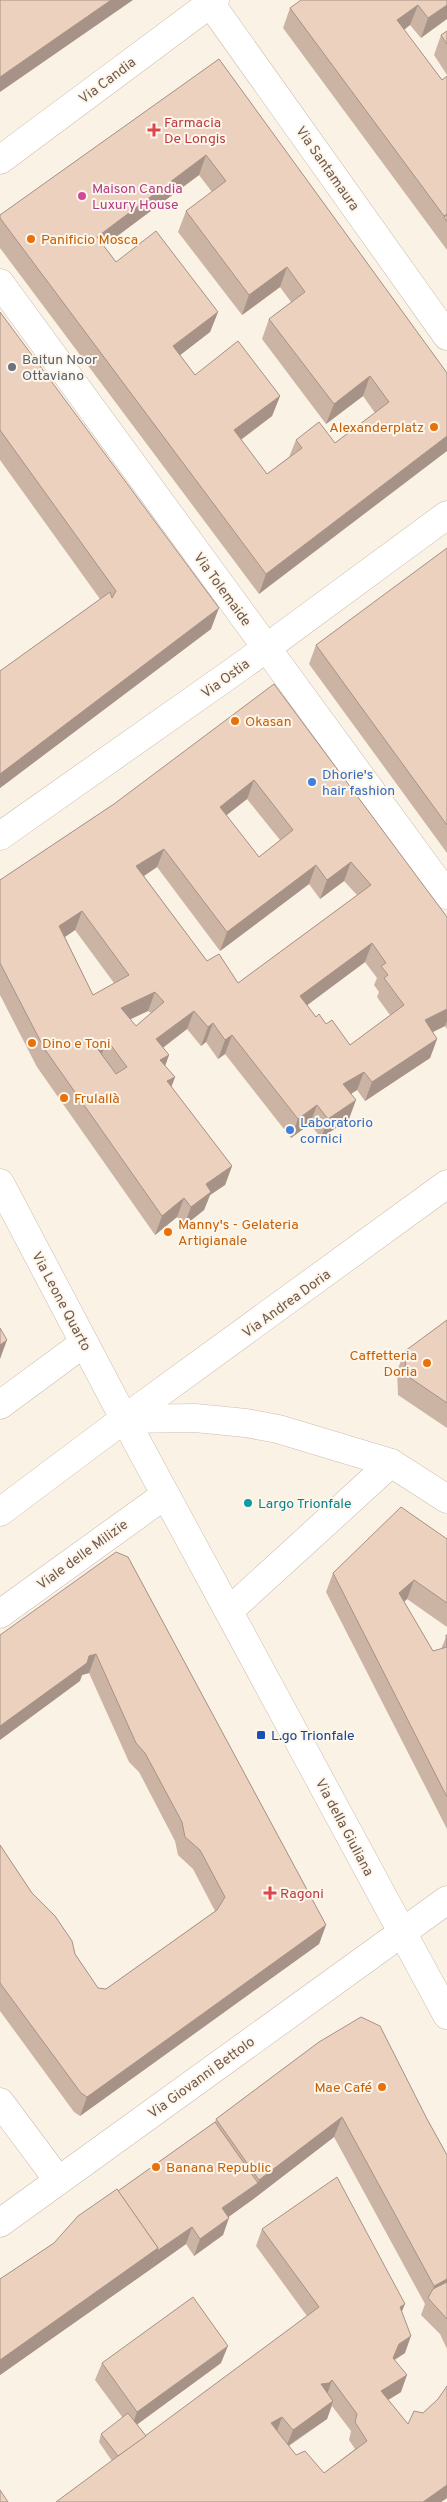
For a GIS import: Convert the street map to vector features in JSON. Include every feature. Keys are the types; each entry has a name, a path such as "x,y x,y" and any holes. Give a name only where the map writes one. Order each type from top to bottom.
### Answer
{"street":[{"name":"Via Candia","path":"0,160 211,1"},
{"name":"Via Santamaura","path":"211,1 447,336"},
{"name":"Via Tolemaide","path":"0,283 447,895"},
{"name":"Via Ostia","path":"0,836 266,648 447,515"},
{"name":"Via Leone Quarto","path":"0,1183 124,1419"},
{"name":"Via Andrea Doria","path":"124,1419 447,1184"},
{"path":"0,1405 84,1343"},
{"path":"0,1512 124,1419 195,1418 246,1423 278,1429 391,1463 447,1499"},
{"path":"124,1419 229,1611 391,1463"},
{"name":"Viale delle Milizie","path":"0,1614 165,1495"},
{"name":"Via della Giuliana","path":"229,1611 447,2015"},
{"name":"Via Giovanni Bettolo","path":"0,2223 447,1900"},
{"path":"0,2102 58,2180"}],"building":[{"path":"0,0 111,0 0,77"},
{"path":"301,0 447,0 447,5 428,18 418,5 397,20 442,80 447,76 447,214 444,216 290,8"},
{"path":"447,31 447,44 441,35"},
{"path":"219,59 447,373 447,436 266,574 0,218 0,215","holes":["206,155 226,181 186,211 249,295 287,267 305,292 269,319 334,404 370,376 389,402 335,443 319,422 296,440 302,448 267,474 234,430 280,396 238,341 195,375 173,346 218,312 156,231 116,262 97,237"]},
{"path":"0,312 219,608 0,774 0,671 110,592 112,598 116,591 0,430"},
{"path":"447,548 447,825 316,645"},
{"path":"274,684 447,917 447,1009 425,1020 437,1039 372,1082 364,1072 343,1084 356,1100 328,1119 317,1105 298,1119 232,1035 225,1040 213,1023 208,1027 194,1011 156,1039 169,1055 160,1060 175,1077 167,1081 232,1166 206,1184 211,1192 191,1207 184,1198 162,1216 44,1048 0,963 0,880 114,804","holes":["254,780 293,830 259,857 220,807","164,849 227,932 316,865 327,880 351,862 371,885 238,983 219,954 207,961 136,866","82,911 129,975 93,995 59,926","372,943 386,963 381,966 388,975 384,978 404,1005 350,1045 332,1020 326,1024 319,1014 316,1017 300,996","155,992 164,1002 136,1026 121,1008","107,1040 127,1067 116,1074 97,1048"]},
{"path":"447,1320 447,1403 406,1375 405,1351"},
{"path":"0,1328 7,1340 0,1345"},
{"path":"401,1507 447,1539 447,1603 414,1580 399,1593 433,1651 447,1647 447,1797 333,1573"},
{"path":"116,1552 128,1557 326,1925 87,2097 81,2093 0,1983 0,1845 32,1893 55,1916 72,1941 75,1954 98,1988 106,1989 217,1910 225,1897 200,1850 185,1837 182,1822 145,1753 136,1743 96,1654 89,1656 87,1663 0,1726 0,1635"},
{"path":"361,2017 380,2026 447,2155 447,2279 434,2286 342,2117 259,2180 216,2119 319,2042"},
{"path":"215,2122 258,2183 222,2208 229,2218 200,2239 192,2227 157,2251 158,2248 118,2191"},
{"path":"337,2177 405,2304 400,2307 411,2336 399,2344 393,2358 407,2375 381,2391 408,2424 414,2411 423,2413 438,2399 447,2386 447,2485 423,2502 56,2502 319,2307 262,2229","holes":["332,2380 357,2414 355,2422 367,2441 324,2473 305,2451 296,2455 271,2423 282,2417 293,2430 333,2401 321,2384 329,2383"]},
{"path":"117,2189 158,2248 0,2360 0,2279 54,2243 78,2216"},
{"path":"447,2282 447,2319 428,2298 433,2289"},
{"path":"193,2297 228,2346 137,2412 102,2363"},
{"path":"128,2413 146,2436 118,2456 101,2434"},
{"path":"0,2490 8,2502 0,2502"}],"place":[{"name":"Farmacia De Longis","path":"154,130"},
{"name":"Maison Candia Luxury House","path":"82,196"},
{"name":"Panificio Mosca","path":"31,239"},
{"name":"Baitun Noor Ottaviano","path":"12,367"},
{"name":"Alexanderplatz","path":"434,427"},
{"name":"Okasan","path":"235,721"},
{"name":"Dhorie's hair fashion","path":"312,782"},
{"name":"Dino e Toni","path":"32,1043"},
{"name":"Frulallà","path":"64,1098"},
{"name":"Laboratorio cornici","path":"290,1130"},
{"name":"Manny's - Gelateria Artigianale","path":"168,1232"},
{"name":"Caffetteria Doria","path":"427,1363"},
{"name":"Largo Trionfale","path":"248,1503"},
{"name":"L.go Trionfale","path":"261,1735"},
{"name":"Ragoni","path":"270,1893"},
{"name":"Mae Café","path":"382,2087"},
{"name":"Banana Republic","path":"156,2167"}]}
